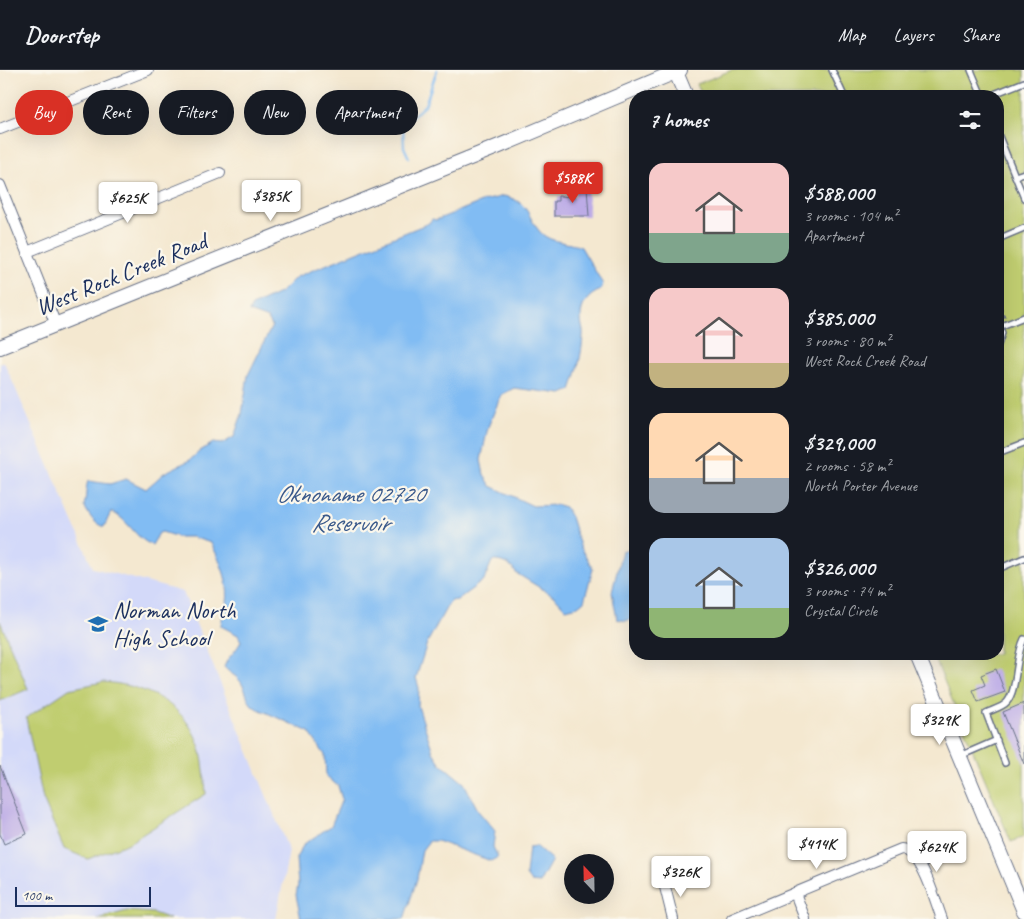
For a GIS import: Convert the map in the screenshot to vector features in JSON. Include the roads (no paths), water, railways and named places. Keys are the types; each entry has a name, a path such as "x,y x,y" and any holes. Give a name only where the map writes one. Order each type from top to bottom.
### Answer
{"main road":[{"path":"677,71 684,90"},
{"name":"West Rock Creek Road","path":"632,90 677,71"},
{"name":"West Rock Creek Road","path":"0,347 497,147 629,91"},
{"path":"920,660 1024,910"}],"street":[{"path":"0,129 148,70"},
{"path":"27,252 220,173"},
{"path":"0,185 56,325"},
{"path":"732,919 890,852 906,850 918,860 942,919"},
{"path":"664,883 673,919"},
{"path":"795,893 805,919"}],"lane":[{"path":"832,70 841,90"},
{"path":"971,70 979,90"},
{"path":"1004,90 1024,82"},
{"path":"1004,149 1024,198"},
{"path":"1015,176 1024,173"},
{"path":"1004,237 1024,228"},
{"path":"1004,324 1024,317"},
{"path":"1004,451 1024,443"},
{"path":"1004,566 1024,558"},
{"path":"1006,762 986,713 1007,702 1012,690 1019,649 1024,639"},
{"path":"960,756 996,740"}],"water":[{"name":"Oknoname 02720 Reservoir","path":"504,196 519,202 527,210 536,227 545,236 555,241 581,247 603,284 601,290 592,295 583,305 581,315 582,350 571,390 562,394 514,388 501,395 488,427 481,460 484,475 491,486 533,506 558,505 565,507 571,517 580,546 593,569 584,601 578,606 566,609 555,597 516,573 509,565 499,561 492,561 484,580 457,600 450,601 427,643 416,678 419,688 418,706 433,752 441,764 464,783 479,812 495,831 493,847 498,857 491,861 437,841 429,841 422,850 417,879 404,919 301,919 296,895 298,885 296,858 304,844 331,826 342,799 338,786 326,776 325,755 309,732 254,707 240,681 224,667 241,641 238,635 221,626 228,595 221,564 211,543 192,537 178,537 162,532 159,533 152,545 140,538 122,519 111,512 104,527 92,519 84,506 87,484 88,481 110,484 126,479 146,489 164,473 190,460 213,443 222,444 234,437 242,414 248,375 272,326 268,319 249,312 252,306 281,292 296,277 429,223 432,219 436,220 484,201"},
{"path":"629,549 629,620 626,621 617,619 612,592 622,551"},
{"path":"536,846 552,860 539,883 531,882 526,875 529,847"}],"waterway":[{"path":"409,158 404,147 403,128 405,123 425,105 437,70"}],"place":[{"name":"Norman North High School","path":"98,624"}]}
